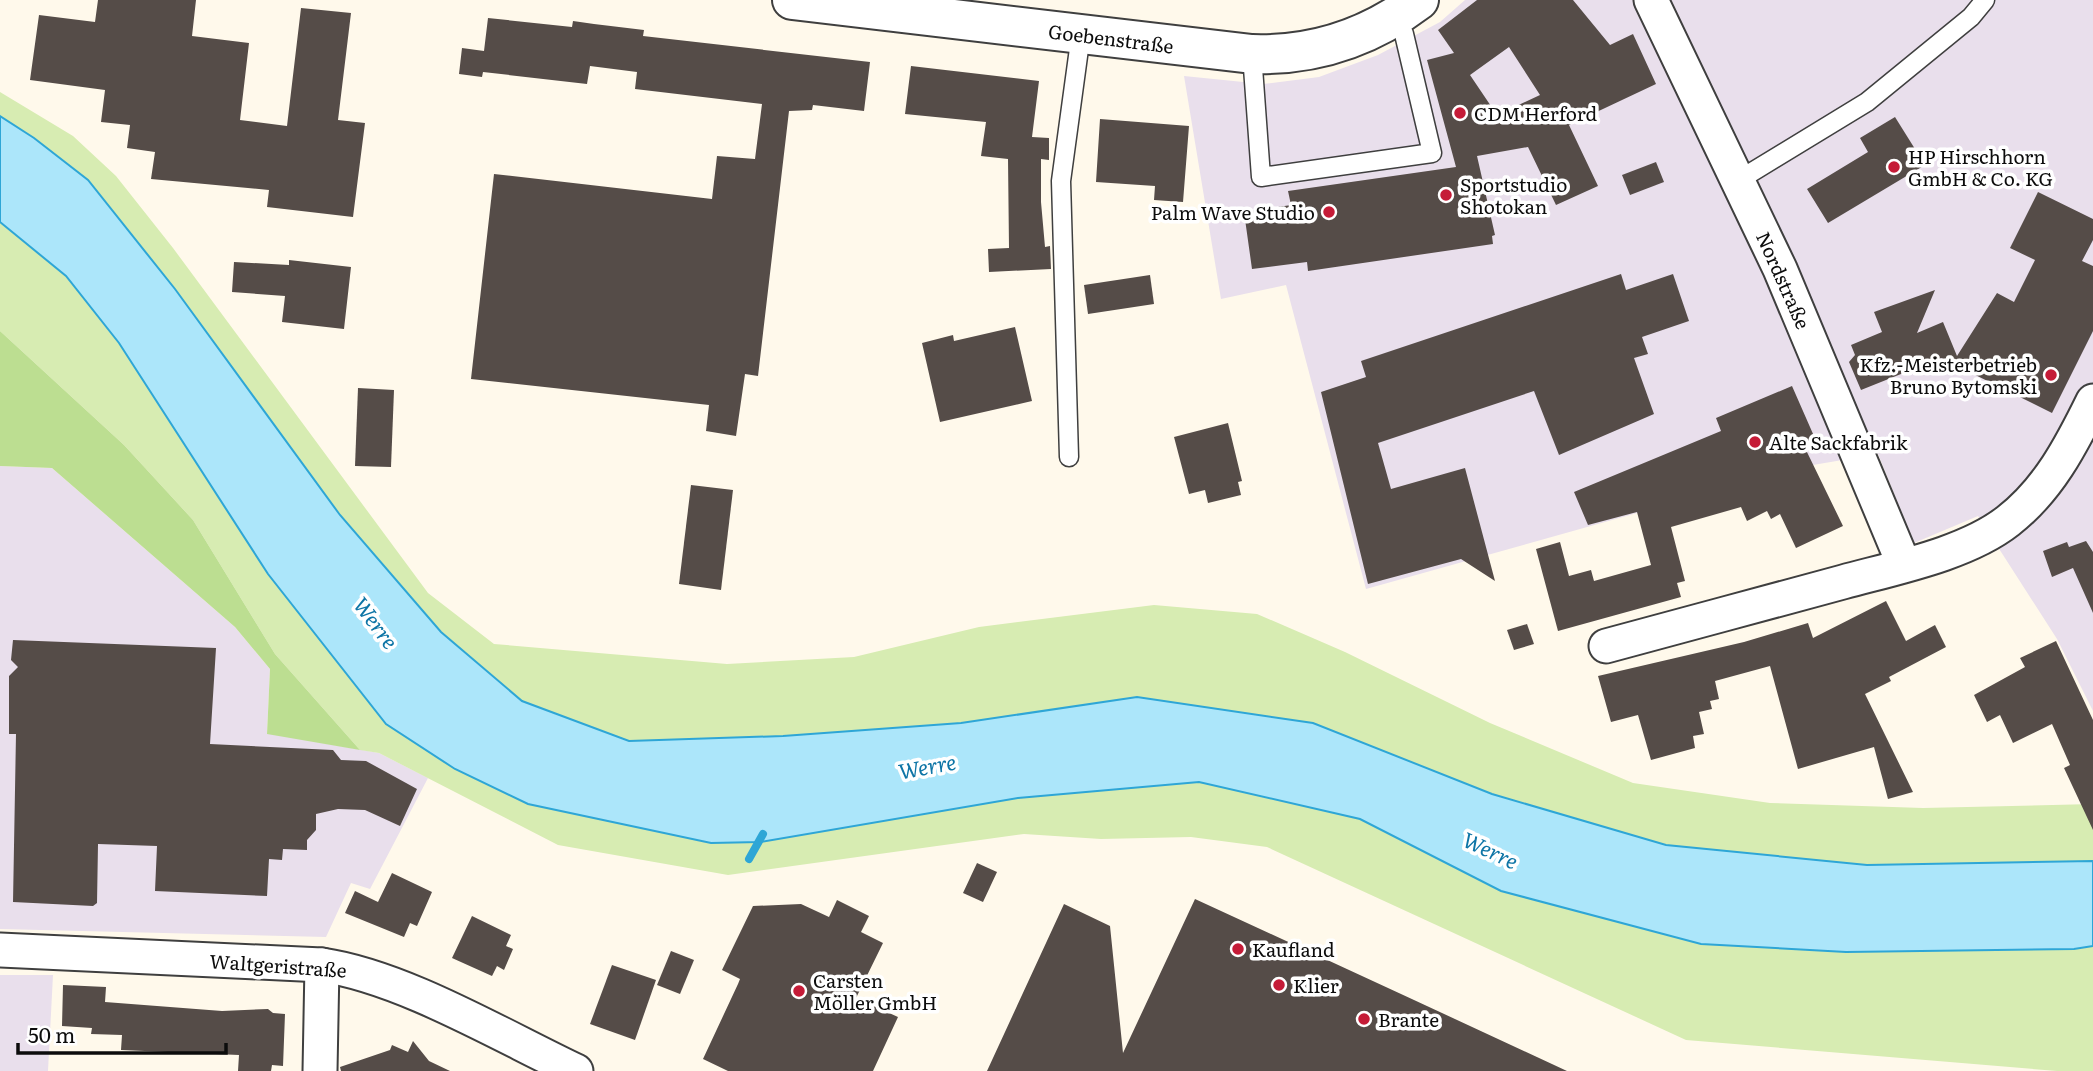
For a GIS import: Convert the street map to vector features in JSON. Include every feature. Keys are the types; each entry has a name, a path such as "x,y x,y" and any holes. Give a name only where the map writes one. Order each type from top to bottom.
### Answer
{"street":[{"name":"Goebenstraße","path":"792,0 1252,54 1286,55 1342,43 1407,8"},
{"name":"Nordstraße","path":"1651,0 1739,180 1815,351 1904,565"},
{"path":"1606,646 1904,565 1983,536 2006,523 2027,505 2066,455 2089,417"},
{"name":"Waltgeristraße","path":"0,950 322,965 351,969 401,987 576,1071"},
{"path":"320,1071 322,965"}],"lane":[{"path":"1739,180 1867,102 1970,17 1985,0"},
{"path":"1252,54 1261,177 1432,153 1404,34 1407,8"},
{"path":"1069,457 1061,181 1081,34"}],"shaded area":[{"path":"1465,0 2093,0 2093,711 2057,639 1978,516 1914,543 1878,454 1801,467 1366,589 1286,285 1221,299 1184,76 1263,84 1319,77 1378,55 1440,22"},
{"path":"0,466 52,468 235,627 270,669 267,733 379,753 428,778 370,889 351,883 326,937 0,929"},
{"path":"0,975 53,975 48,1071 0,1071"}],"green space":[{"path":"0,92 73,136 116,176 173,248 428,593 494,644 727,664 854,657 979,627 1154,605 1257,614 1345,652 1490,723 1633,783 1770,803 1923,808 2093,804 2093,861 1867,865 1666,845 1492,794 1137,697 961,723 783,736 629,741 522,701 441,632 340,515 175,289 34,138 0,116"},
{"path":"0,222 66,276 119,343 268,574 386,724 455,769 528,804 711,843 760,842 1018,798 1199,782 1360,819 1501,891 2074,949 2093,946 2093,1071 2057,1071 1686,1040 1267,847 1191,837 1101,839 1024,834 728,875 558,845 379,753 360,750 275,654 193,520 124,445 0,331"},
{"path":"0,331 124,445 193,520 275,654 360,750 267,734 270,669 235,627 52,468 0,466"}],"water":[{"name":"Werre","path":"0,116 34,138 88,180 175,289 340,515 441,632 522,701 629,741 783,736 961,723 1137,697 1313,723 1492,794 1666,845 1867,865 2093,861 2093,946 2074,949 1846,952 1701,944 1501,891 1360,819 1199,782 1018,798 760,842 711,843 528,804 455,769 386,724 268,574 119,343 66,276 0,222"}],"building":[{"path":"98,0 196,0 192,36 249,43 240,120 287,126 301,8 351,13 338,120 365,123 353,217 267,207 269,190 151,179 155,152 127,148 130,125 101,122 105,90 30,80 39,15 95,22"},
{"path":"1477,0 1573,0 1610,45 1633,34 1656,84 1569,125 1598,186 1556,205 1528,147 1477,156 1495,235 1492,236 1493,244 1308,271 1307,262 1252,269 1244,212 1291,205 1288,191 1456,167 1427,60 1454,53 1438,30","holes":["1509,47 1540,95 1497,115 1470,75"]},
{"path":"488,18 572,27 573,21 644,30 643,36 870,62 864,111 813,105 812,110 789,111 758,376 745,374 736,436 706,431 709,405 471,379 494,174 712,199 717,156 755,159 762,104 635,89 637,72 590,66 587,84 483,72 482,77 459,74 462,48 484,51"},
{"path":"911,66 1039,81 1032,137 1049,138 1049,160 1041,159 1041,202 1045,247 1050,246 1051,269 989,272 988,249 1009,248 1008,159 981,156 986,122 905,114"},
{"name":"HP Hirschhorn GmbH & Co. KG","path":"1895,117 1925,165 1828,223 1807,189 1868,152 1860,138"},
{"path":"1100,119 1189,126 1183,202 1154,200 1155,186 1096,182"},
{"path":"1656,162 1664,182 1630,195 1622,175"},
{"path":"2038,192 2093,219 2093,240 2082,261 2093,266 2093,331 2052,413 1941,358 1861,390 1849,362 1855,355 1851,345 1882,332 1874,312 1935,290 1917,333 1943,322 1957,356 1997,293 2014,302 2035,260 2010,248"},
{"path":"289,260 351,267 344,329 282,322 285,296 232,292 234,262 289,265"},
{"path":"1621,274 1626,290 1673,274 1689,321 1642,337 1648,354 1634,358 1654,414 1559,455 1534,391 1378,443 1391,489 1465,468 1495,581 1461,559 1368,584 1321,392 1366,377 1361,361"},
{"path":"1150,275 1154,304 1088,314 1084,285"},
{"path":"1015,327 1032,401 940,422 922,343 953,335 954,341"},
{"path":"1792,386 1817,443 1805,448 1843,526 1796,548 1780,514 1771,519 1767,511 1747,521 1741,507 1671,527 1685,581 1677,583 1681,597 1558,631 1536,549 1560,542 1569,576 1591,570 1594,581 1651,565 1637,512 1588,525 1574,492 1721,431 1716,418"},
{"path":"358,388 394,390 391,467 355,466"},
{"path":"1228,423 1242,481 1238,482 1241,495 1208,503 1205,490 1189,494 1174,437"},
{"path":"691,485 733,490 721,590 679,584"},
{"path":"2086,541 2093,552 2093,613 2073,568 2052,577 2043,551 2067,542 2069,547"},
{"path":"1886,601 1906,641 1935,625 1946,647 1889,677 1891,681 1865,694 1913,792 1888,799 1874,747 1798,769 1770,666 1715,681 1719,699 1710,701 1712,709 1699,712 1704,734 1693,736 1695,748 1651,760 1638,715 1611,722 1598,676 1744,642 1808,623 1813,638"},
{"path":"1527,624 1534,644 1514,650 1507,630"},
{"path":"13,640 216,648 210,744 333,750 341,760 366,761 417,789 400,826 365,810 338,809 316,814 316,830 307,840 307,850 283,849 282,860 269,859 267,896 155,891 157,846 98,844 97,903 93,906 13,902 16,734 9,734 9,676 18,667 11,660"},
{"path":"2056,641 2093,720 2093,830 2064,768 2070,765 2052,724 2013,743 2000,715 1987,722 1974,695 2025,667 2020,658"},
{"path":"977,863 997,872 983,902 963,893"},
{"path":"392,873 432,892 417,926 410,923 404,937 345,913 355,891 378,902"},
{"name":"Kaufland","path":"1195,899 1567,1071 987,1071 1064,904 1110,926 1123,1053"},
{"path":"837,900 869,916 861,932 883,943 856,998 898,1017 873,1071 728,1071 703,1059 740,979 722,970 753,906 801,904 829,917"},
{"path":"472,916 511,935 506,946 513,949 504,970 497,966 492,976 452,958"},
{"path":"671,951 694,960 680,994 657,985"},
{"path":"612,965 656,980 635,1040 590,1024"},
{"path":"63,985 106,987 105,1002 222,1011 268,1009 273,1013 285,1014 283,1066 272,1065 271,1071 238,1071 239,1055 121,1050 122,1035 91,1034 92,1028 62,1026"},
{"path":"413,1041 429,1061 450,1071 341,1071 340,1067 390,1050 392,1045 408,1052"}],"waterway":[{"path":"749,859 763,834"}],"place":[{"name":"CDM Herford","path":"1460,113"},
{"name":"HP Hirschhorn GmbH & Co. KG","path":"1894,167"},
{"name":"Sportstudio Shotokan","path":"1446,195"},
{"name":"Palm Wave Studio","path":"1329,212"},
{"name":"Kfz.-Meisterbetrieb Bruno Bytomski","path":"2051,375"},
{"name":"Alte Sackfabrik","path":"1755,442"},
{"name":"Kaufland","path":"1238,949"},
{"name":"Klier","path":"1279,985"},
{"name":"Carsten Möller GmbH","path":"799,991"},
{"name":"Brante","path":"1364,1019"}]}
